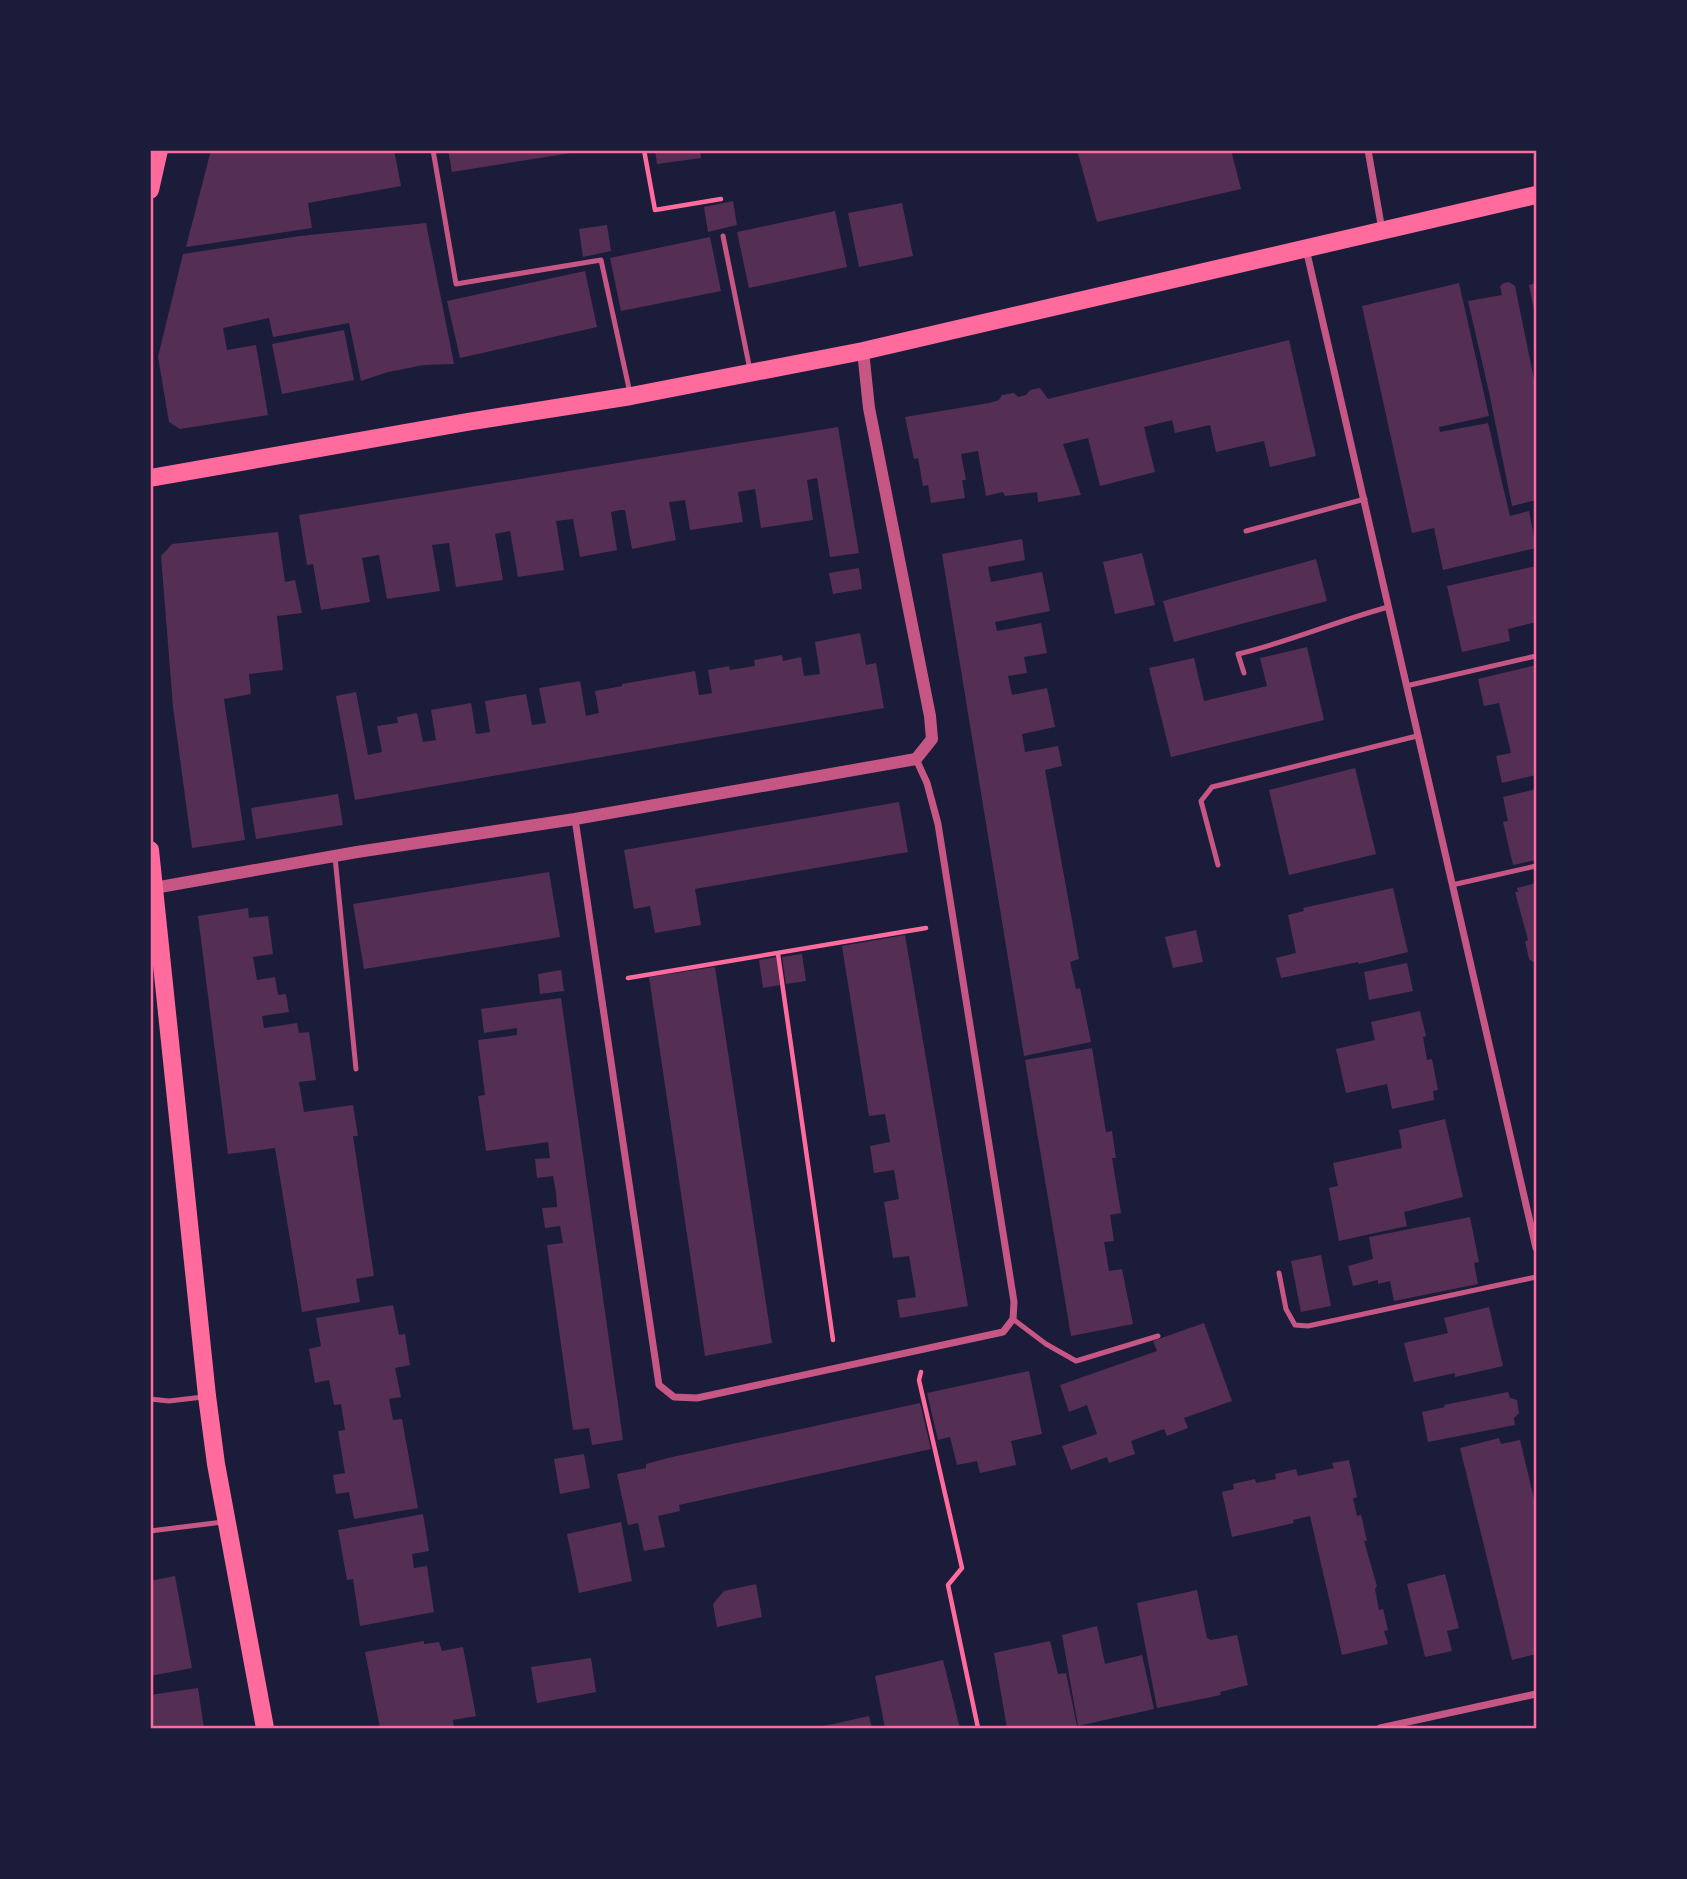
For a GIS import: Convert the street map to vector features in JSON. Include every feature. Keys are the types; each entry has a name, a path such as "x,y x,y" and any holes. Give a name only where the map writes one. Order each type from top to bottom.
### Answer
{"main road":[{"path":"150,190 159,150"},
{"path":"150,478 631,396 863,351 1536,195"},
{"path":"150,850 207,1396 226,1521 265,1728"}],"street":[{"path":"1368,150 1382,231"},
{"path":"1306,248 1536,1248"},
{"path":"154,888 575,819 916,759 932,739 930,716 869,408 863,351"},
{"path":"575,819 659,1385 674,1397 697,1398 1003,1332 1013,1319 1012,1289 938,824 927,783 916,759"},
{"path":"1380,1728 1536,1694"}],"lane":[{"path":"433,150 456,284 601,260 631,396"},
{"path":"723,236 750,373"},
{"path":"1246,531 1365,499"},
{"path":"1244,673 1238,654 1280,644 1322,626 1388,607"},
{"path":"1406,686 1536,656"},
{"path":"1218,865 1201,801 1212,787 1418,736"},
{"path":"335,857 356,1069"},
{"path":"1452,885 1536,866"},
{"path":"1279,1273 1286,1309 1295,1325 1308,1326 1536,1277"},
{"path":"1013,1319 1046,1344 1076,1361 1158,1336"},
{"path":"150,1399 169,1401 207,1396"},
{"path":"150,1531 226,1521"}],"path":[{"path":"644,150 655,210 721,199"},
{"path":"628,978 926,928"},
{"path":"778,954 832,1340"},
{"path":"926,1348 919,1380 962,1568 948,1585 978,1728"}],"building":[{"path":"211,150 394,150 401,186 308,203 312,228 186,247"},
{"path":"448,150 577,150 577,152 452,172"},
{"path":"655,150 700,150 701,158 657,164"},
{"path":"1077,150 1231,150 1241,189 1097,222"},
{"path":"733,201 737,225 708,232 704,207"},
{"path":"902,203 913,256 859,267 848,213"},
{"path":"835,211 847,267 749,288 737,232"},
{"path":"426,223 454,364 424,365 361,381 349,323 273,337 269,318 223,328 227,350 256,345 268,415 180,429 169,422 158,357 183,254 300,236"},
{"path":"607,225 611,251 583,257 579,229"},
{"path":"710,237 721,291 621,311 610,258"},
{"path":"585,271 597,327 460,358 447,301"},
{"path":"1509,282 1515,286 1536,389 1536,500 1512,506 1468,301 1502,295 1500,286"},
{"path":"1459,283 1489,416 1439,427 1440,432 1488,423 1510,516 1529,511 1536,548 1443,570 1434,528 1412,533 1362,306"},
{"path":"1536,283 1536,315 1535,315 1529,285"},
{"path":"344,330 354,380 282,394 272,344"},
{"path":"1289,340 1316,456 1270,467 1264,441 1216,452 1210,425 1175,433 1172,420 1144,427 1155,472 1100,486 1088,438 1063,444 1081,495 1038,502 1037,492 1005,496 1003,492 986,496 978,451 961,454 966,480 962,480 965,498 931,503 928,485 923,486 918,458 914,459 905,417 989,403 999,400 1002,395 1014,393 1018,397 1040,388 1048,399"},
{"path":"838,427 859,553 830,557 817,478 807,480 813,520 761,528 755,489 738,492 743,522 690,530 685,500 669,502 676,540 632,549 625,510 621,510 611,512 617,550 580,557 573,519 556,521 564,570 518,577 510,531 495,534 503,580 456,587 449,543 432,545 440,591 387,599 379,555 362,558 370,602 321,610 313,564 307,565 299,515"},
{"path":"278,532 285,582 295,580 302,613 277,616 283,670 249,674 251,694 224,699 245,840 192,848 173,707 161,556 172,544"},
{"path":"1022,539 1025,560 988,567 991,582 1042,572 1050,611 995,622 997,631 1041,623 1047,653 1024,657 1027,673 1008,676 1012,695 1047,688 1055,727 1022,734 1025,752 1058,746 1062,766 1045,770 1079,959 1070,962 1076,989 1080,988 1091,1042 1024,1056 942,554"},
{"path":"1142,553 1155,605 1115,614 1103,562"},
{"path":"1316,559 1327,601 1174,642 1163,601"},
{"path":"1536,566 1536,622 1508,629 1510,641 1462,652 1447,586"},
{"path":"859,568 862,589 833,594 829,573"},
{"path":"860,633 866,665 876,663 884,708 355,800 336,696 356,692 368,755 382,752 377,726 398,723 397,717 417,713 423,742 436,740 431,710 471,703 476,734 490,732 485,701 526,694 532,725 546,723 539,688 580,681 586,716 599,713 595,691 695,671 699,695 707,694 712,693 708,670 729,666 730,670 755,666 754,660 782,655 783,661 801,657 804,676 820,674 815,642"},
{"path":"1307,647 1324,720 1171,757 1149,668 1194,658 1204,701 1267,686 1260,658"},
{"path":"1536,665 1536,775 1502,783 1496,756 1511,753 1499,703 1484,706 1478,679"},
{"path":"1355,768 1376,854 1289,875 1269,790"},
{"path":"1536,789 1536,860 1513,865 1503,822 1508,821 1503,797"},
{"path":"338,794 343,825 256,839 251,808"},
{"path":"899,802 908,852 695,889 701,925 655,933 650,906 634,909 624,850"},
{"path":"549,872 560,937 364,969 353,904"},
{"path":"1536,883 1536,961 1533,962 1529,959 1525,941 1528,940 1515,892 1518,892 1517,888"},
{"path":"1393,888 1408,952 1281,978 1276,958 1296,953 1288,915 1304,911 1303,908"},
{"path":"248,908 249,918 268,916 273,954 253,957 257,980 275,977 278,995 286,994 289,1012 262,1016 264,1028 297,1023 299,1033 309,1032 316,1080 299,1082 304,1112 353,1105 358,1136 353,1136 374,1276 356,1279 360,1302 302,1312 275,1148 228,1154 198,916"},
{"path":"1196,930 1203,962 1173,968 1165,937"},
{"path":"905,935 968,1306 900,1318 897,1300 916,1297 909,1256 893,1258 884,1202 899,1199 894,1170 874,1173 870,1146 890,1142 885,1114 869,1116 842,946"},
{"path":"802,954 806,981 786,984 782,957"},
{"path":"776,957 780,985 763,988 759,960"},
{"path":"1407,963 1413,991 1369,1000 1364,972"},
{"path":"715,967 772,1343 705,1356 649,977"},
{"path":"561,970 564,991 540,994 538,974"},
{"path":"561,998 623,1440 592,1445 589,1428 573,1430 547,1245 563,1243 560,1226 545,1228 542,1208 557,1207 556,1192 553,1176 537,1178 535,1159 550,1158 548,1142 486,1151 478,1096 485,1095 478,1040 517,1035 517,1028 484,1033 481,1009"},
{"path":"1420,1011 1426,1036 1423,1037 1427,1060 1432,1059 1438,1090 1433,1091 1434,1100 1392,1109 1387,1084 1346,1093 1336,1049 1375,1040 1371,1022"},
{"path":"1092,1048 1106,1132 1112,1131 1116,1158 1112,1158 1121,1213 1110,1215 1114,1241 1104,1242 1109,1271 1122,1269 1133,1324 1071,1336 1025,1060"},
{"path":"1445,1119 1463,1197 1404,1212 1407,1226 1339,1241 1329,1188 1338,1186 1333,1163 1402,1148 1399,1130"},
{"path":"1470,1217 1479,1262 1474,1263 1478,1284 1394,1301 1390,1281 1378,1284 1378,1280 1353,1286 1348,1266 1373,1259 1369,1237"},
{"path":"1321,1255 1331,1306 1301,1312 1291,1261"},
{"path":"393,1305 399,1335 405,1334 410,1365 395,1368 401,1397 389,1399 393,1420 402,1419 418,1508 354,1519 349,1492 336,1494 333,1475 345,1473 338,1431 345,1430 341,1404 334,1405 329,1380 315,1383 309,1349 321,1346 316,1318"},
{"path":"1489,1307 1503,1366 1455,1377 1455,1373 1414,1382 1404,1343 1448,1333 1444,1318"},
{"path":"1204,1323 1232,1401 1184,1418 1188,1428 1167,1436 1164,1429 1131,1441 1135,1454 1109,1463 1107,1457 1071,1470 1062,1446 1097,1434 1087,1405 1069,1412 1060,1385 1157,1351 1153,1341"},
{"path":"1029,1371 1042,1434 1011,1441 1016,1465 980,1473 977,1461 957,1465 950,1437 938,1440 927,1393"},
{"path":"1508,1392 1510,1398 1517,1400 1519,1413 1514,1418 1515,1425 1428,1442 1422,1412"},
{"path":"920,1403 931,1449 679,1505 680,1511 658,1516 665,1547 644,1551 638,1523 628,1525 617,1474 646,1468 646,1464 668,1458"},
{"path":"1499,1438 1501,1444 1520,1440 1536,1507 1536,1654 1512,1660 1460,1448"},
{"path":"584,1454 590,1488 560,1494 554,1459"},
{"path":"1349,1460 1357,1497 1353,1499 1357,1516 1361,1515 1367,1541 1364,1541 1377,1586 1375,1589 1379,1610 1383,1609 1388,1630 1384,1631 1388,1644 1342,1655 1310,1516 1293,1520 1294,1523 1232,1537 1222,1492 1234,1489 1233,1484 1255,1479 1256,1483 1276,1479 1275,1474 1296,1469 1298,1476 1334,1468 1332,1463"},
{"path":"423,1514 429,1551 412,1554 414,1568 427,1566 434,1612 360,1626 353,1579 347,1580 338,1530"},
{"path":"621,1522 632,1581 579,1593 567,1534"},
{"path":"1445,1574 1459,1628 1447,1631 1452,1651 1425,1657 1407,1584"},
{"path":"175,1576 192,1668 150,1676 150,1581"},
{"path":"756,1584 762,1617 717,1627 713,1604 724,1591"},
{"path":"1197,1590 1207,1638 1211,1640 1237,1635 1248,1685 1220,1692 1221,1695 1157,1708 1137,1603"},
{"path":"1097,1626 1105,1664 1142,1655 1154,1709 1078,1726 1062,1635"},
{"path":"424,1641 424,1644 439,1642 442,1651 463,1647 476,1716 453,1720 454,1728 380,1728 365,1652"},
{"path":"1050,1641 1058,1674 1066,1673 1077,1726 1007,1728 994,1653"},
{"path":"591,1658 596,1692 537,1703 531,1667"},
{"path":"943,1660 960,1728 885,1728 875,1676"},
{"path":"198,1688 204,1728 150,1728 150,1695"},
{"path":"869,1716 872,1728 819,1728 819,1727"}]}
